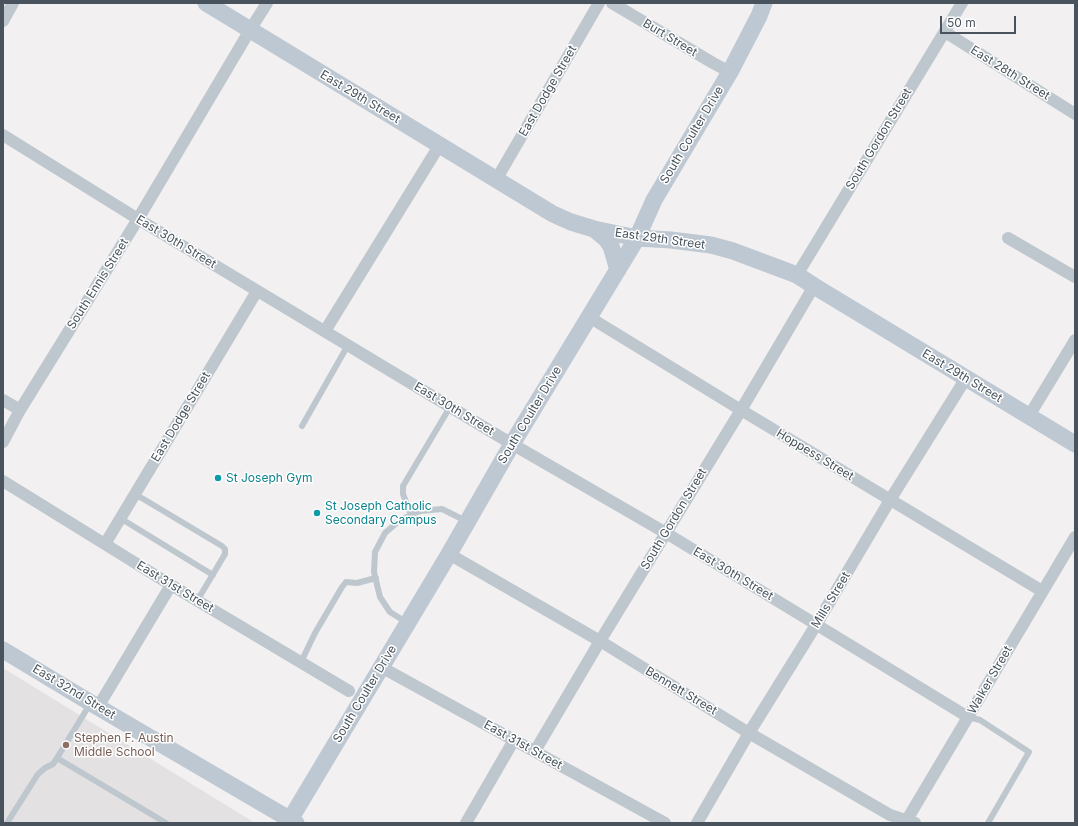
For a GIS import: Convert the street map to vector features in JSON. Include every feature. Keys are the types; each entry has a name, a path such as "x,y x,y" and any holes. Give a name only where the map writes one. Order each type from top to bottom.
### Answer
{"street":[{"path":"3,21 13,3"},
{"name":"East 29th Street","path":"206,3 553,214 571,222 637,238 671,240 711,245 733,250 796,275 1075,444"},
{"name":"South Ennis Street","path":"3,442 20,410 138,219 267,3"},
{"name":"East Dodge Street","path":"496,180 599,3"},
{"name":"Burt Street","path":"612,3 730,72"},
{"name":"South Coulter Drive","path":"291,822 512,444 637,238 654,200 730,72 760,16 764,3"},
{"name":"South Gordon Street","path":"796,275 962,3"},
{"name":"East 28th Street","path":"945,32 1075,114"},
{"name":"East 30th Street","path":"3,135 257,291 512,444 666,534 968,717"},
{"path":"325,331 440,146"},
{"path":"594,228 606,239 610,246 618,270"},
{"path":"1008,238 1075,277"},
{"name":"South Gordon Street","path":"534,752 741,410 814,286"},
{"name":"East Dodge Street","path":"105,544 257,291"},
{"name":"Hoppess Street","path":"589,318 1042,591"},
{"path":"1029,416 1075,340"},
{"name":"Mills Street","path":"697,823 890,500 966,378"},
{"path":"3,400 20,410"},
{"name":"East 31st Street","path":"3,481 170,585 349,691"},
{"name":"Walker Street","path":"909,822 968,717 1075,537"},
{"name":"Bennett Street","path":"449,554 600,641 750,733 890,815 909,822"},
{"path":"94,705 170,585"},
{"name":"East 32nd Street","path":"3,650 291,822"},
{"name":"East 31st Street","path":"381,667 665,823"},
{"path":"466,823 514,740"}],"lane":[{"path":"302,426 348,345"},
{"path":"411,515 403,494 403,486 450,407"},
{"path":"135,494 222,546 225,550 225,554 197,601"},
{"path":"408,623 390,612 380,597 374,572 375,552 384,533 400,520 420,511 442,509 468,521"},
{"path":"120,518 213,575"},
{"path":"301,662 315,633 346,582 357,583 376,578"},
{"path":"7,823 38,774 53,764 94,705"},
{"path":"968,717 980,720 1029,752 988,823"},
{"path":"57,758 166,823"}],"shaded area":[{"name":"Stephen F. Austin Middle School","path":"3,668 255,823 3,823"}],"place":[{"name":"St Joseph Gym","path":"218,478"},
{"name":"St Joseph Catholic Secondary Campus","path":"317,513"},
{"name":"Stephen F. Austin Middle School","path":"66,745"}]}
